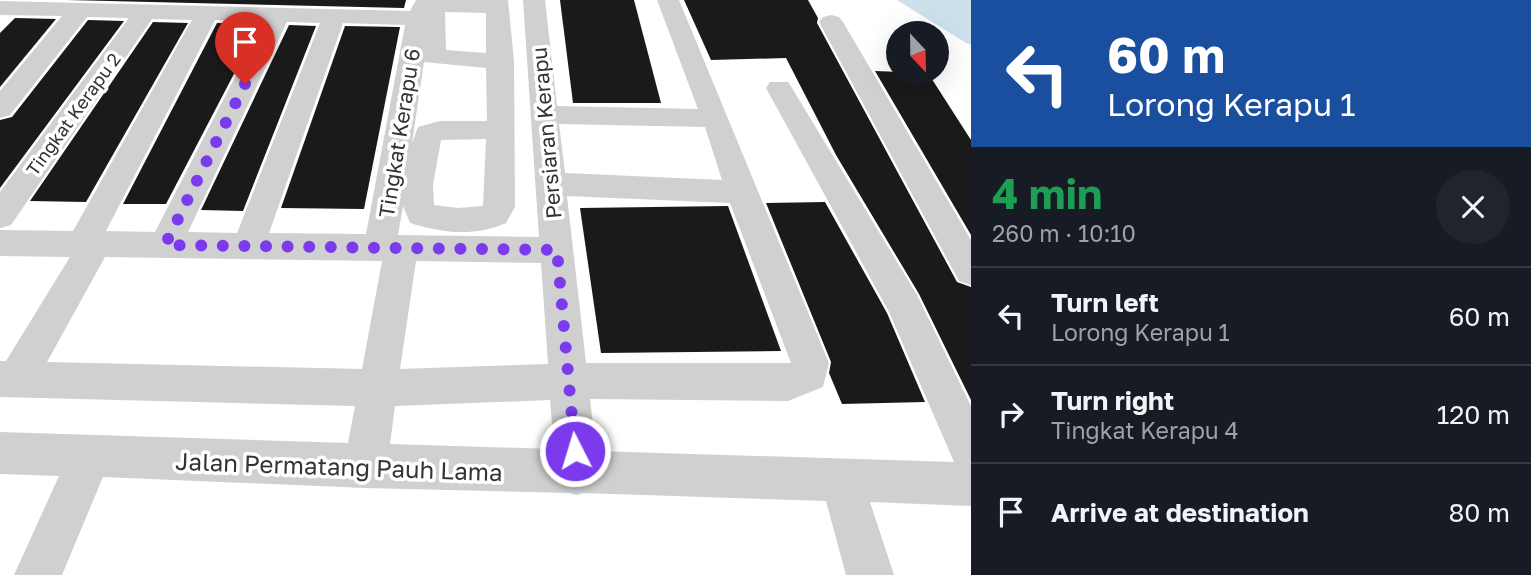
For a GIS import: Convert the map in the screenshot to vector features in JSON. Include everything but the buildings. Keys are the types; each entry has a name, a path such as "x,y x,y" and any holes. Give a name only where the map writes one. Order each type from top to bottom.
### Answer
{"street":[{"path":"0,7 6,0"},
{"name":"Persiaran Kerapu","path":"534,0 577,474"},
{"path":"216,9 89,244 9,379 378,388 569,382 788,383 809,374 810,363 668,0"},
{"path":"0,7 146,12 216,9 279,15 334,16 430,6 497,3 501,130"},
{"path":"430,6 433,57 541,76"},
{"name":"Tingkat Kerapu 6","path":"365,467 378,388 391,248 430,6"},
{"path":"0,109 80,10"},
{"name":"Tingkat Kerapu 2","path":"0,216 146,12"},
{"path":"165,245 279,15"},
{"path":"248,246 334,16"},
{"path":"831,22 971,271"},
{"path":"779,88 904,306 971,451"},
{"path":"545,115 716,118"},
{"path":"551,184 741,192"},
{"path":"0,243 557,250"},
{"name":"Jalan Permatang Pauh Lama","path":"0,453 577,474 971,484"},
{"path":"38,575 90,457"},
{"path":"841,479 870,575"}],"water":[{"path":"897,0 971,0 971,45 949,32 949,21 931,21"}],"route":[{"path":"245,84 165,245 557,250 575,451"}]}
